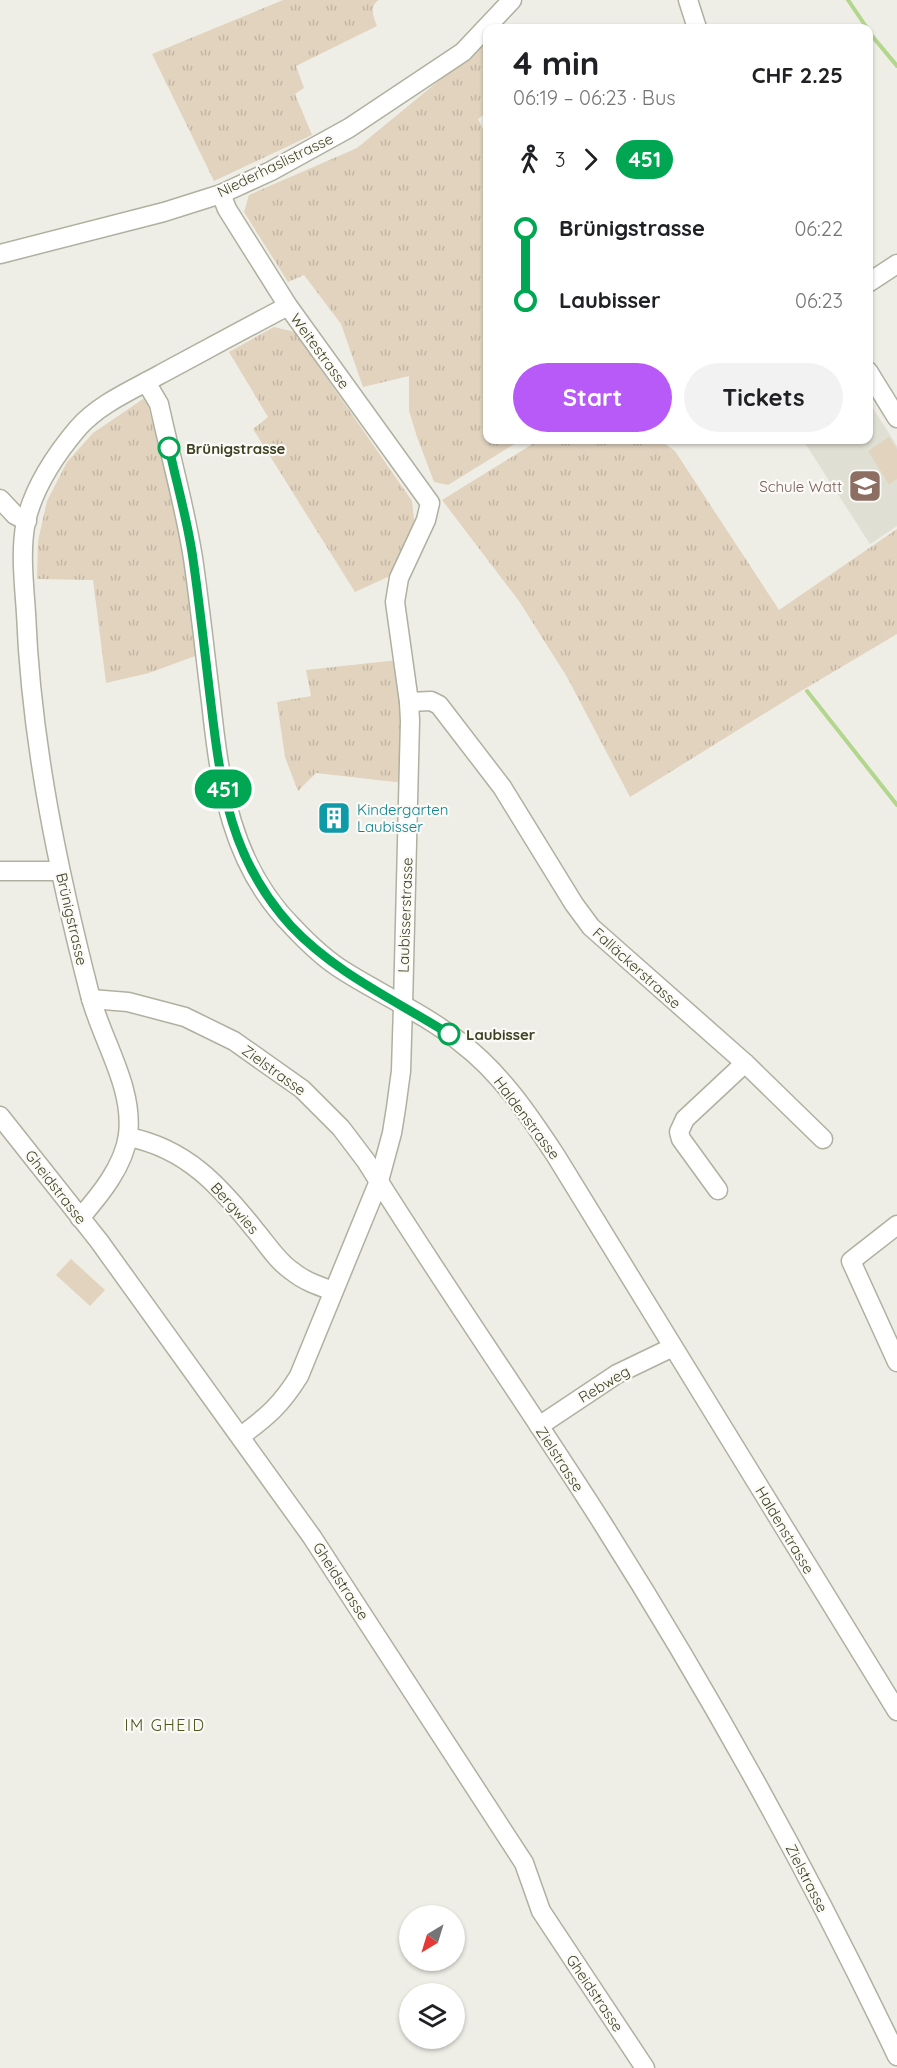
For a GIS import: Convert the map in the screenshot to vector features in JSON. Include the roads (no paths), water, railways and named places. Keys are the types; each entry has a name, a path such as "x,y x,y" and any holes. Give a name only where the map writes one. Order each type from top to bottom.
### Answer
{"street":[{"name":"Niederhaslistrasse","path":"489,24 512,0"},
{"path":"688,0 696,24"},
{"name":"Niederhaslistrasse","path":"0,254 164,212 220,194 271,171 349,128 463,52 483,31"},
{"name":"Weitestrasse","path":"220,194 227,209 288,306 430,503"},
{"path":"873,280 897,264"},
{"name":"Brünigstrasse","path":"80,1218 116,1170 128,1137 129,1111 122,1084 91,999 60,871 27,652 23,551 27,521 38,489 57,456 80,425 113,400 288,306"},
{"path":"873,379 897,418"},
{"name":"Haldenstrasse","path":"146,382 159,404 193,556 219,772 237,839 249,866 263,890 291,926 342,970 461,1042 495,1074 529,1116 556,1156 897,1711"},
{"path":"0,499 15,515 27,521"},
{"name":"Laubisserstrasse","path":"241,1436 271,1414 299,1376 379,1181 392,1133 401,1071 408,841 409,702 395,602 399,578 426,520 430,503"},
{"name":"Falläckerstrasse","path":"409,702 431,701 439,705 502,787 574,904 591,927 745,1063 823,1139"},
{"path":"0,871 60,871"},
{"name":"Zielstrasse","path":"91,999 128,1002 185,1017 234,1041 302,1089 340,1128 366,1161 601,1522 743,1761 787,1838 897,2056"},
{"path":"718,1190 681,1139 679,1132 685,1119 745,1063"},
{"name":"Gheidstrasse","path":"0,1116 99,1241 312,1537 524,1863 541,1911 645,2068"},
{"name":"Bergwies","path":"128,1137 165,1148 196,1167 226,1194 284,1265 306,1281 333,1291"},
{"path":"897,1225 851,1261 897,1362"},
{"name":"Rebweg","path":"539,1426 617,1374 673,1347"}],"waterway":[{"path":"848,0 864,24"},
{"path":"873,37 897,66"},
{"path":"807,691 897,805"}],"place":[{"name":"Brünigstrasse","path":"169,448"},
{"name":"Schule Watt","path":"865,486"},
{"name":"Kindergarten Laubisser","path":"334,818"},
{"name":"Laubisser","path":"449,1034"}],"district":[{"name":"IM GHEID","path":"165,1725"}]}
